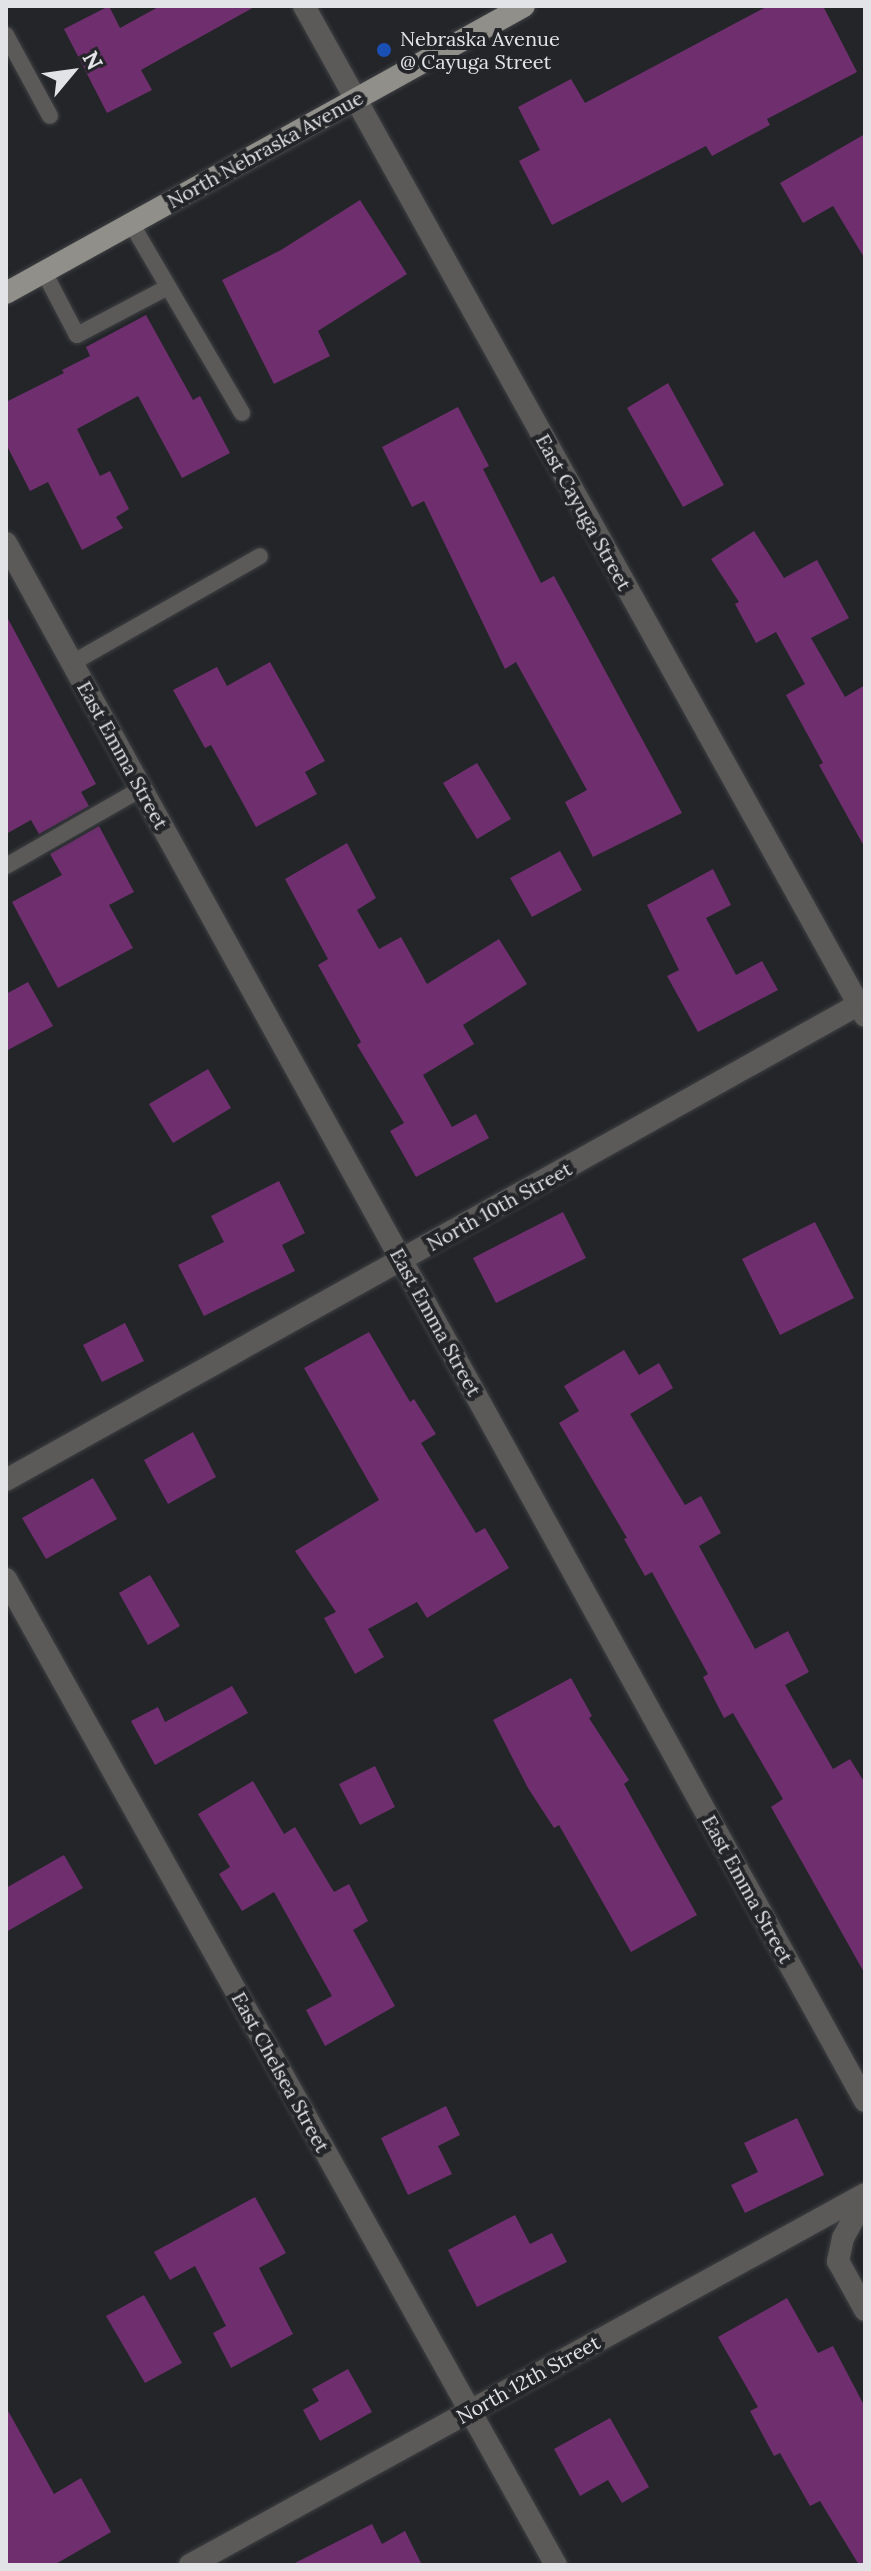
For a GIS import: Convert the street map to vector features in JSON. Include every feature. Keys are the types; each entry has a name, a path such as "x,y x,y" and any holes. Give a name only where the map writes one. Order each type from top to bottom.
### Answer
{"main road":[{"name":"North Nebraska Avenue","path":"6,293 524,6"}],"street":[{"name":"East Cayuga Street","path":"304,6 863,1007"},
{"name":"East Emma Street","path":"8,553 72,663 865,2101"},
{"name":"North 10th Street","path":"6,1480 863,1007"},
{"name":"East Chelsea Street","path":"6,1579 556,2565"},
{"name":"North 12th Street","path":"190,2565 865,2196"},
{"path":"865,2196 843,2238 838,2261 865,2310"}],"lane":[{"path":"6,35 50,116"},
{"path":"131,223 242,413"},
{"path":"44,272 77,335 168,287"},
{"path":"72,663 260,556"},
{"path":"6,866 141,789"}],"building":[{"path":"109,6 120,28 160,6 256,6 141,70 152,90 107,113 64,29"},
{"path":"768,6 823,6 857,72 767,119 770,125 712,156 706,146 552,225 519,161 540,150 518,107 571,79 585,103"},
{"path":"865,134 865,259 833,206 803,223 780,183"},
{"path":"360,200 407,274 318,331 330,356 274,384 222,280 281,250"},
{"path":"146,315 193,400 200,396 230,453 182,478 138,396 77,429 100,476 110,471 129,509 116,517 123,528 82,550 48,482 30,491 6,444 6,402 64,373 62,370 90,356 86,347"},
{"path":"668,383 724,485 683,507 627,408"},
{"path":"458,407 489,466 483,469 541,583 554,576 682,813 593,857 565,802 587,790 516,662 505,669 424,501 412,507 382,447"},
{"path":"754,531 784,578 817,560 849,618 811,638 845,697 865,685 865,848 819,765 823,763 786,695 805,684 776,632 756,643 735,604 739,602 711,559"},
{"path":"6,615 96,784 81,792 89,806 39,834 31,820 6,834"},
{"path":"270,662 325,761 305,772 317,794 256,827 211,745 205,748 173,690 217,667 227,686"},
{"path":"477,763 511,819 477,839 443,783"},
{"path":"99,826 134,892 109,905 133,948 58,988 12,902 62,875 50,854"},
{"path":"347,843 376,898 357,910 379,949 401,937 427,984 499,939 527,984 463,1025 474,1044 423,1075 452,1127 476,1114 489,1138 416,1177 390,1131 404,1123 357,1045 361,1042 318,965 328,959 285,879"},
{"path":"560,851 582,890 532,917 510,878"},
{"path":"713,869 731,905 706,918 736,975 762,961 778,990 698,1032 667,976 679,970 647,905"},
{"path":"28,982 53,1026 6,1051 6,994"},
{"path":"208,1069 231,1108 173,1143 149,1104"},
{"path":"279,1181 305,1233 282,1245 295,1271 204,1316 178,1265 224,1242 211,1216"},
{"path":"563,1212 586,1258 496,1303 473,1258"},
{"path":"815,1222 854,1298 780,1335 742,1259"},
{"path":"125,1323 144,1361 102,1382 83,1345"},
{"path":"369,1332 410,1402 414,1399 436,1434 421,1443 476,1533 485,1528 509,1568 427,1618 417,1602 368,1629 384,1657 355,1674 324,1618 336,1612 295,1551 379,1500 304,1368"},
{"path":"624,1350 639,1375 659,1363 673,1388 630,1414 685,1505 701,1496 721,1533 699,1546 755,1649 788,1631 809,1672 785,1685 833,1769 850,1759 865,1783 865,1974 771,1807 783,1799 733,1713 724,1718 703,1677 708,1674 652,1572 645,1576 624,1539 627,1538 559,1423 579,1411 564,1386"},
{"path":"193,1432 216,1477 168,1504 144,1460"},
{"path":"93,1478 117,1519 46,1559 22,1518"},
{"path":"150,1575 180,1626 148,1645 119,1593"},
{"path":"571,1678 592,1716 589,1718 629,1780 624,1784 697,1915 631,1952 559,1825 554,1828 528,1788 493,1720"},
{"path":"232,1686 248,1713 155,1765 131,1721 158,1707 165,1722"},
{"path":"375,1766 395,1807 360,1825 339,1784"},
{"path":"253,1781 284,1834 295,1827 334,1892 349,1884 368,1921 353,1930 395,2006 325,2046 306,2010 332,1996 274,1892 242,1911 219,1874 230,1867 198,1814"},
{"path":"64,1855 83,1888 6,1932 6,1888"},
{"path":"446,2106 460,2135 438,2146 452,2174 408,2195 381,2138"},
{"path":"797,2118 824,2175 745,2213 731,2185 758,2172 744,2143"},
{"path":"255,2197 286,2253 259,2268 293,2334 231,2368 213,2333 226,2326 195,2266 170,2280 154,2252"},
{"path":"515,2215 530,2244 552,2233 567,2262 477,2307 448,2250"},
{"path":"144,2295 182,2363 145,2383 106,2316"},
{"path":"787,2298 818,2353 833,2346 865,2407 865,2565 859,2565 820,2501 810,2506 780,2453 774,2456 750,2411 758,2407 718,2337"},
{"path":"348,2369 372,2412 320,2441 303,2410 319,2401 312,2389"},
{"path":"6,2407 54,2494 81,2478 111,2532 54,2565 6,2565"},
{"path":"610,2418 649,2487 622,2503 608,2480 580,2496 554,2449"},
{"path":"372,2524 382,2544 405,2531 422,2565 291,2565"}],"place":[{"name":"Nebraska Avenue @ Cayuga Street","path":"384,50"}]}
